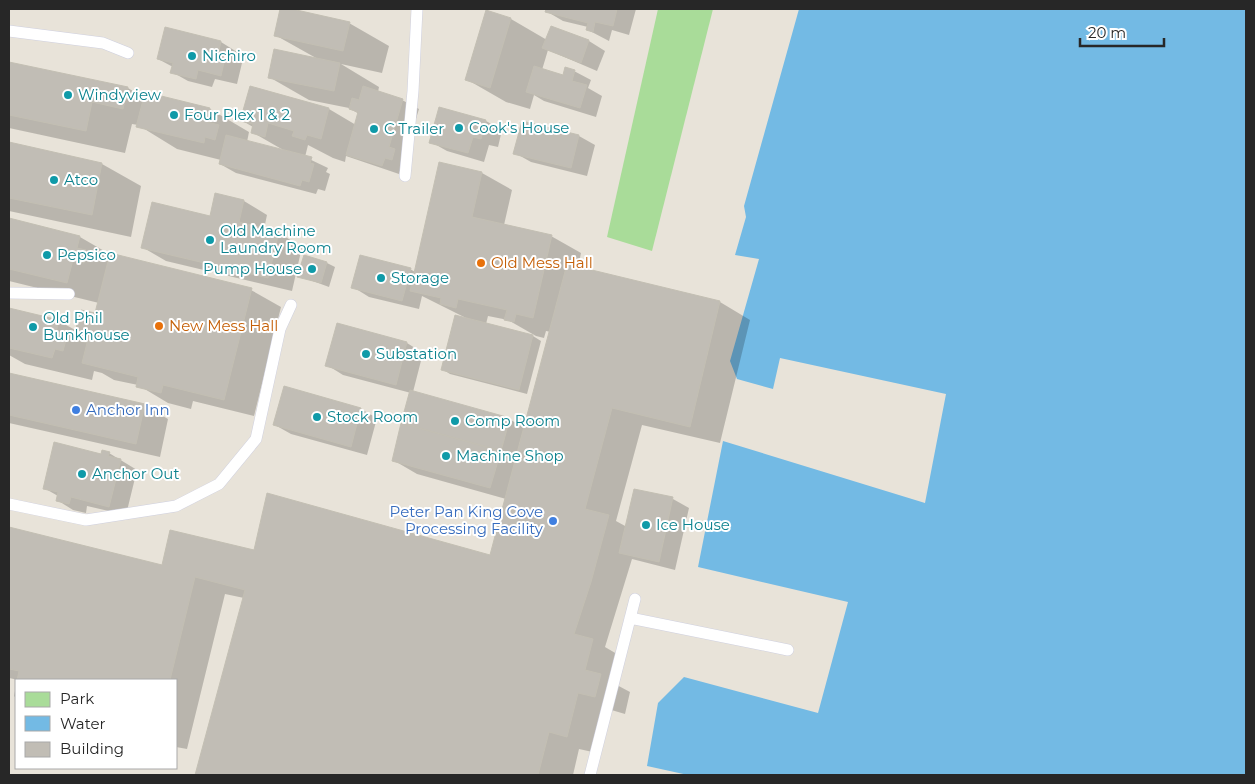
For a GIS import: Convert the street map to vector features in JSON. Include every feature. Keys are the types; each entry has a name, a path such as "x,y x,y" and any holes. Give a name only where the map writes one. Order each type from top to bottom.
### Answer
{"lane":[{"path":"405,176 413,91 417,9"},
{"path":"9,31 103,43 128,53"},
{"path":"9,293 69,294"},
{"path":"9,504 86,520 176,506 219,484 256,438 280,329 291,305"},
{"path":"590,775 635,599"},
{"path":"630,618 788,650"}],"green space":[{"path":"658,9 713,9 652,251 607,237"}],"water":[{"path":"799,9 1246,9 1246,775 688,775 647,766 658,703 684,677 818,713 848,602 698,567 723,441 925,503 946,394 780,358 773,389 737,379 730,361 759,259 735,255 746,217 744,206"}],"building":[{"path":"280,9 292,9 350,22 343,51 274,36"},
{"path":"546,9 617,9 613,26 595,22 593,32 586,30 588,23 545,12"},
{"path":"486,10 511,18 490,88 465,80"},
{"path":"551,26 589,40 581,63 542,48"},
{"name":"Nichiro","path":"165,27 221,41 219,51 226,53 221,76 198,70 196,79 170,73 173,63 157,59"},
{"path":"274,49 340,63 334,91 268,78"},
{"name":"Windyview","path":"9,62 128,87 123,109 92,102 86,131 9,115"},
{"path":"534,66 563,75 565,67 575,70 572,81 587,85 580,108 526,92"},
{"path":"250,86 329,108 321,139 307,135 305,140 292,136 294,131 268,123 265,137 251,133 253,124 240,121"},
{"name":"C Trailer","path":"363,86 403,99 389,147 395,149 392,160 385,158 382,166 346,155 358,112 349,109 352,98 359,100"},
{"name":"Four Plex 1 & 2","path":"145,92 210,108 207,122 219,125 215,140 205,137 204,143 136,127"},
{"name":"Cook's House","path":"439,107 486,120 481,139 473,137 468,153 429,143"},
{"path":"522,121 579,135 571,168 513,154"},
{"name":"Old Machine Laundry Room","path":"226,135 312,157 310,163 314,164 309,182 302,180 300,186 219,164"},
{"name":"Atco","path":"9,142 102,163 92,215 9,198"},
{"name":"Old Mess Hall","path":"439,162 482,172 472,217 552,235 533,318 516,314 514,322 504,320 507,310 458,299 456,308 440,304 441,298 410,291"},
{"name":"Old Machine Laundry Room","path":"215,193 244,200 239,222 279,232 268,278 141,248 152,202 210,216"},
{"name":"Pepsico","path":"9,218 80,236 77,248 86,250 84,263 73,260 67,283 9,269"},
{"name":"New Mess Hall","path":"110,253 252,288 224,400 163,385 161,393 136,387 138,377 82,363 87,343 73,339 81,310 95,313"},
{"name":"Pump House","path":"304,255 327,262 321,283 297,277"},
{"name":"Storage","path":"360,255 411,268 402,301 351,288"},
{"name":"Peter Pan King Cove Processing Facility","path":"567,264 720,301 690,427 612,408 585,509 609,515 591,582 574,634 593,639 585,670 601,674 595,697 578,693 567,737 549,732 538,775 195,775 245,590 195,577 170,679 17,679 19,671 9,669 9,527 162,565 170,530 254,550 267,493 490,555"},
{"name":"Old Phil Bunkhouse","path":"9,308 59,320 56,333 67,336 63,351 55,349 52,358 9,348"},
{"path":"455,315 533,335 519,390 441,370"},
{"name":"Substation","path":"337,323 407,342 396,385 325,366"},
{"name":"Anchor Inn","path":"9,373 145,404 136,444 9,415"},
{"name":"Stock Room","path":"284,386 361,408 351,447 273,425"},
{"name":"Comp Room","path":"410,390 510,418 501,451 401,423"},
{"name":"Machine Shop","path":"401,423 501,451 490,488 392,461"},
{"name":"Anchor Out","path":"54,442 101,454 102,450 110,452 108,456 121,459 109,507 71,497 69,504 56,501 58,492 43,489"},
{"name":"Ice House","path":"634,489 673,497 659,562 619,553"}],"place":[{"name":"Nichiro","path":"192,56"},
{"name":"Windyview","path":"68,95"},
{"name":"Four Plex 1 & 2","path":"174,115"},
{"name":"Cook's House","path":"459,128"},
{"name":"C Trailer","path":"374,129"},
{"name":"Atco","path":"54,180"},
{"name":"Old Machine Laundry Room","path":"210,240"},
{"name":"Pepsico","path":"47,255"},
{"name":"Old Mess Hall","path":"481,263"},
{"name":"Pump House","path":"312,269"},
{"name":"Storage","path":"381,278"},
{"name":"New Mess Hall","path":"159,326"},
{"name":"Old Phil Bunkhouse","path":"33,327"},
{"name":"Substation","path":"366,354"},
{"name":"Anchor Inn","path":"76,410"},
{"name":"Stock Room","path":"317,417"},
{"name":"Comp Room","path":"455,421"},
{"name":"Machine Shop","path":"446,456"},
{"name":"Anchor Out","path":"82,474"},
{"name":"Peter Pan King Cove Processing Facility","path":"553,521"},
{"name":"Ice House","path":"646,525"}]}
